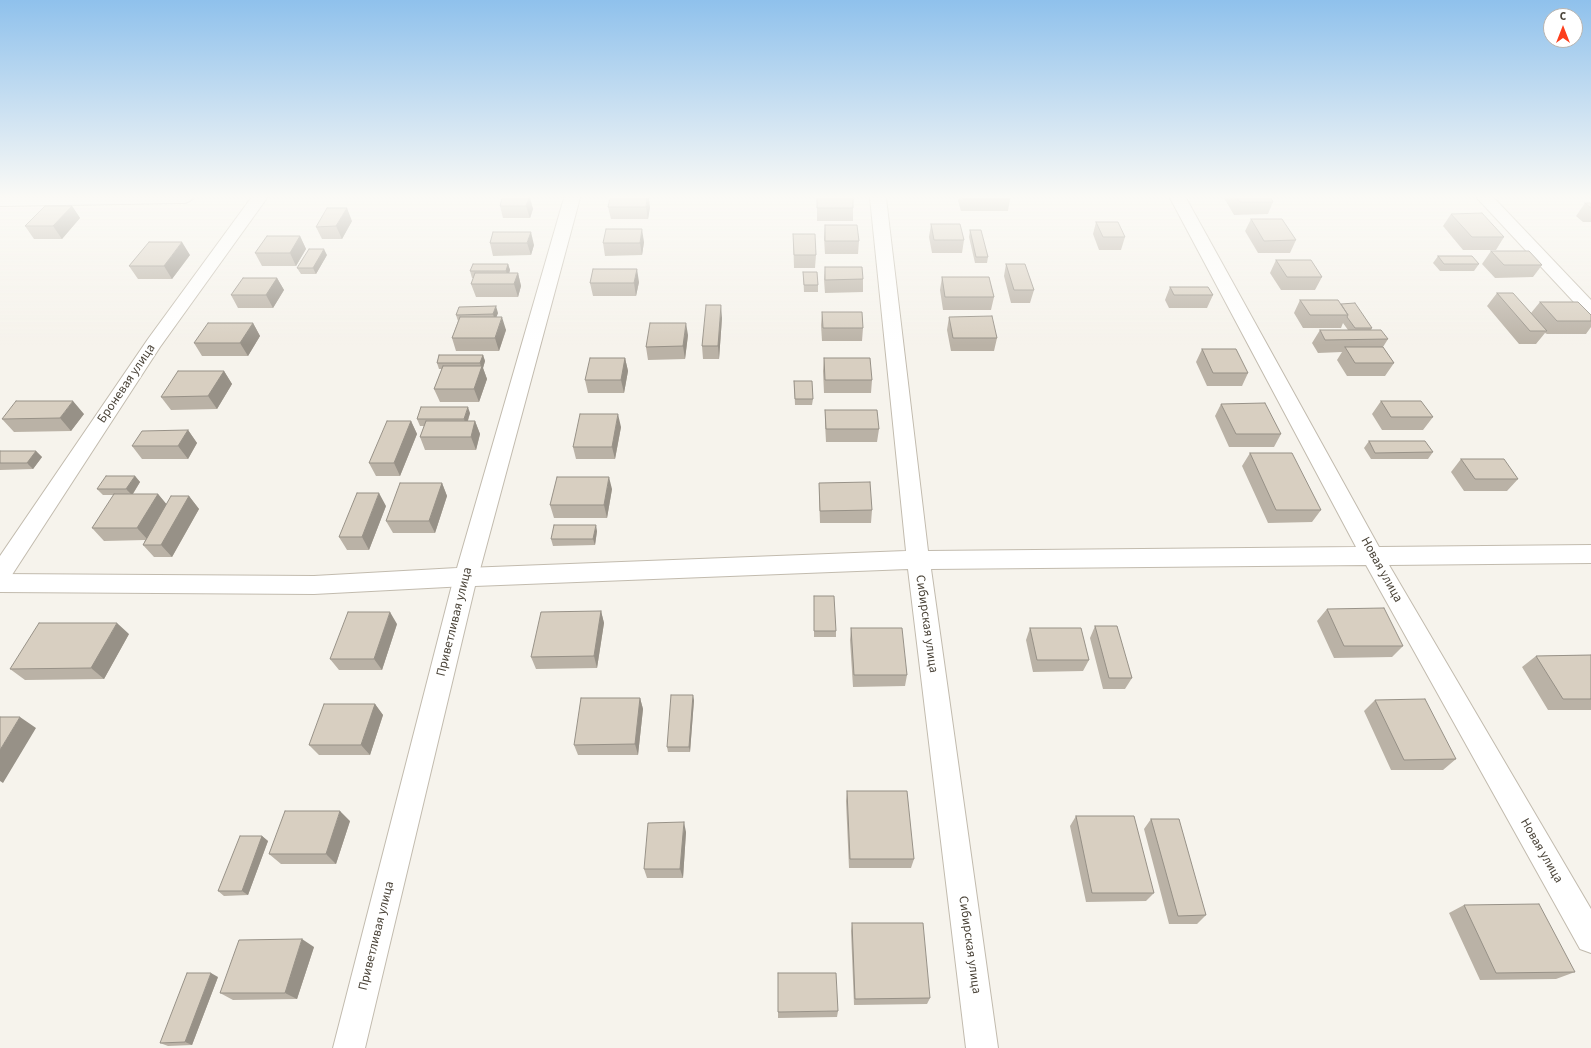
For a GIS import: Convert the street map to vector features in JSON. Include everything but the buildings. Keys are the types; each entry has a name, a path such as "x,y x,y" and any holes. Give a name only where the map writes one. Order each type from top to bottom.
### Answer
{"street":[{"name":"Броневая улица","path":"0,574 154,343 224,247"},
{"name":"Приветливая улица","path":"349,1048 466,577 558,247"},
{"name":"Сибирская улица","path":"883,247 918,560 982,1048"},
{"name":"Новая улица","path":"1205,247 1373,557 1591,938"},
{"path":"1531,247 1591,310"},
{"path":"0,583 314,585 466,577 918,560 1591,554"}]}
